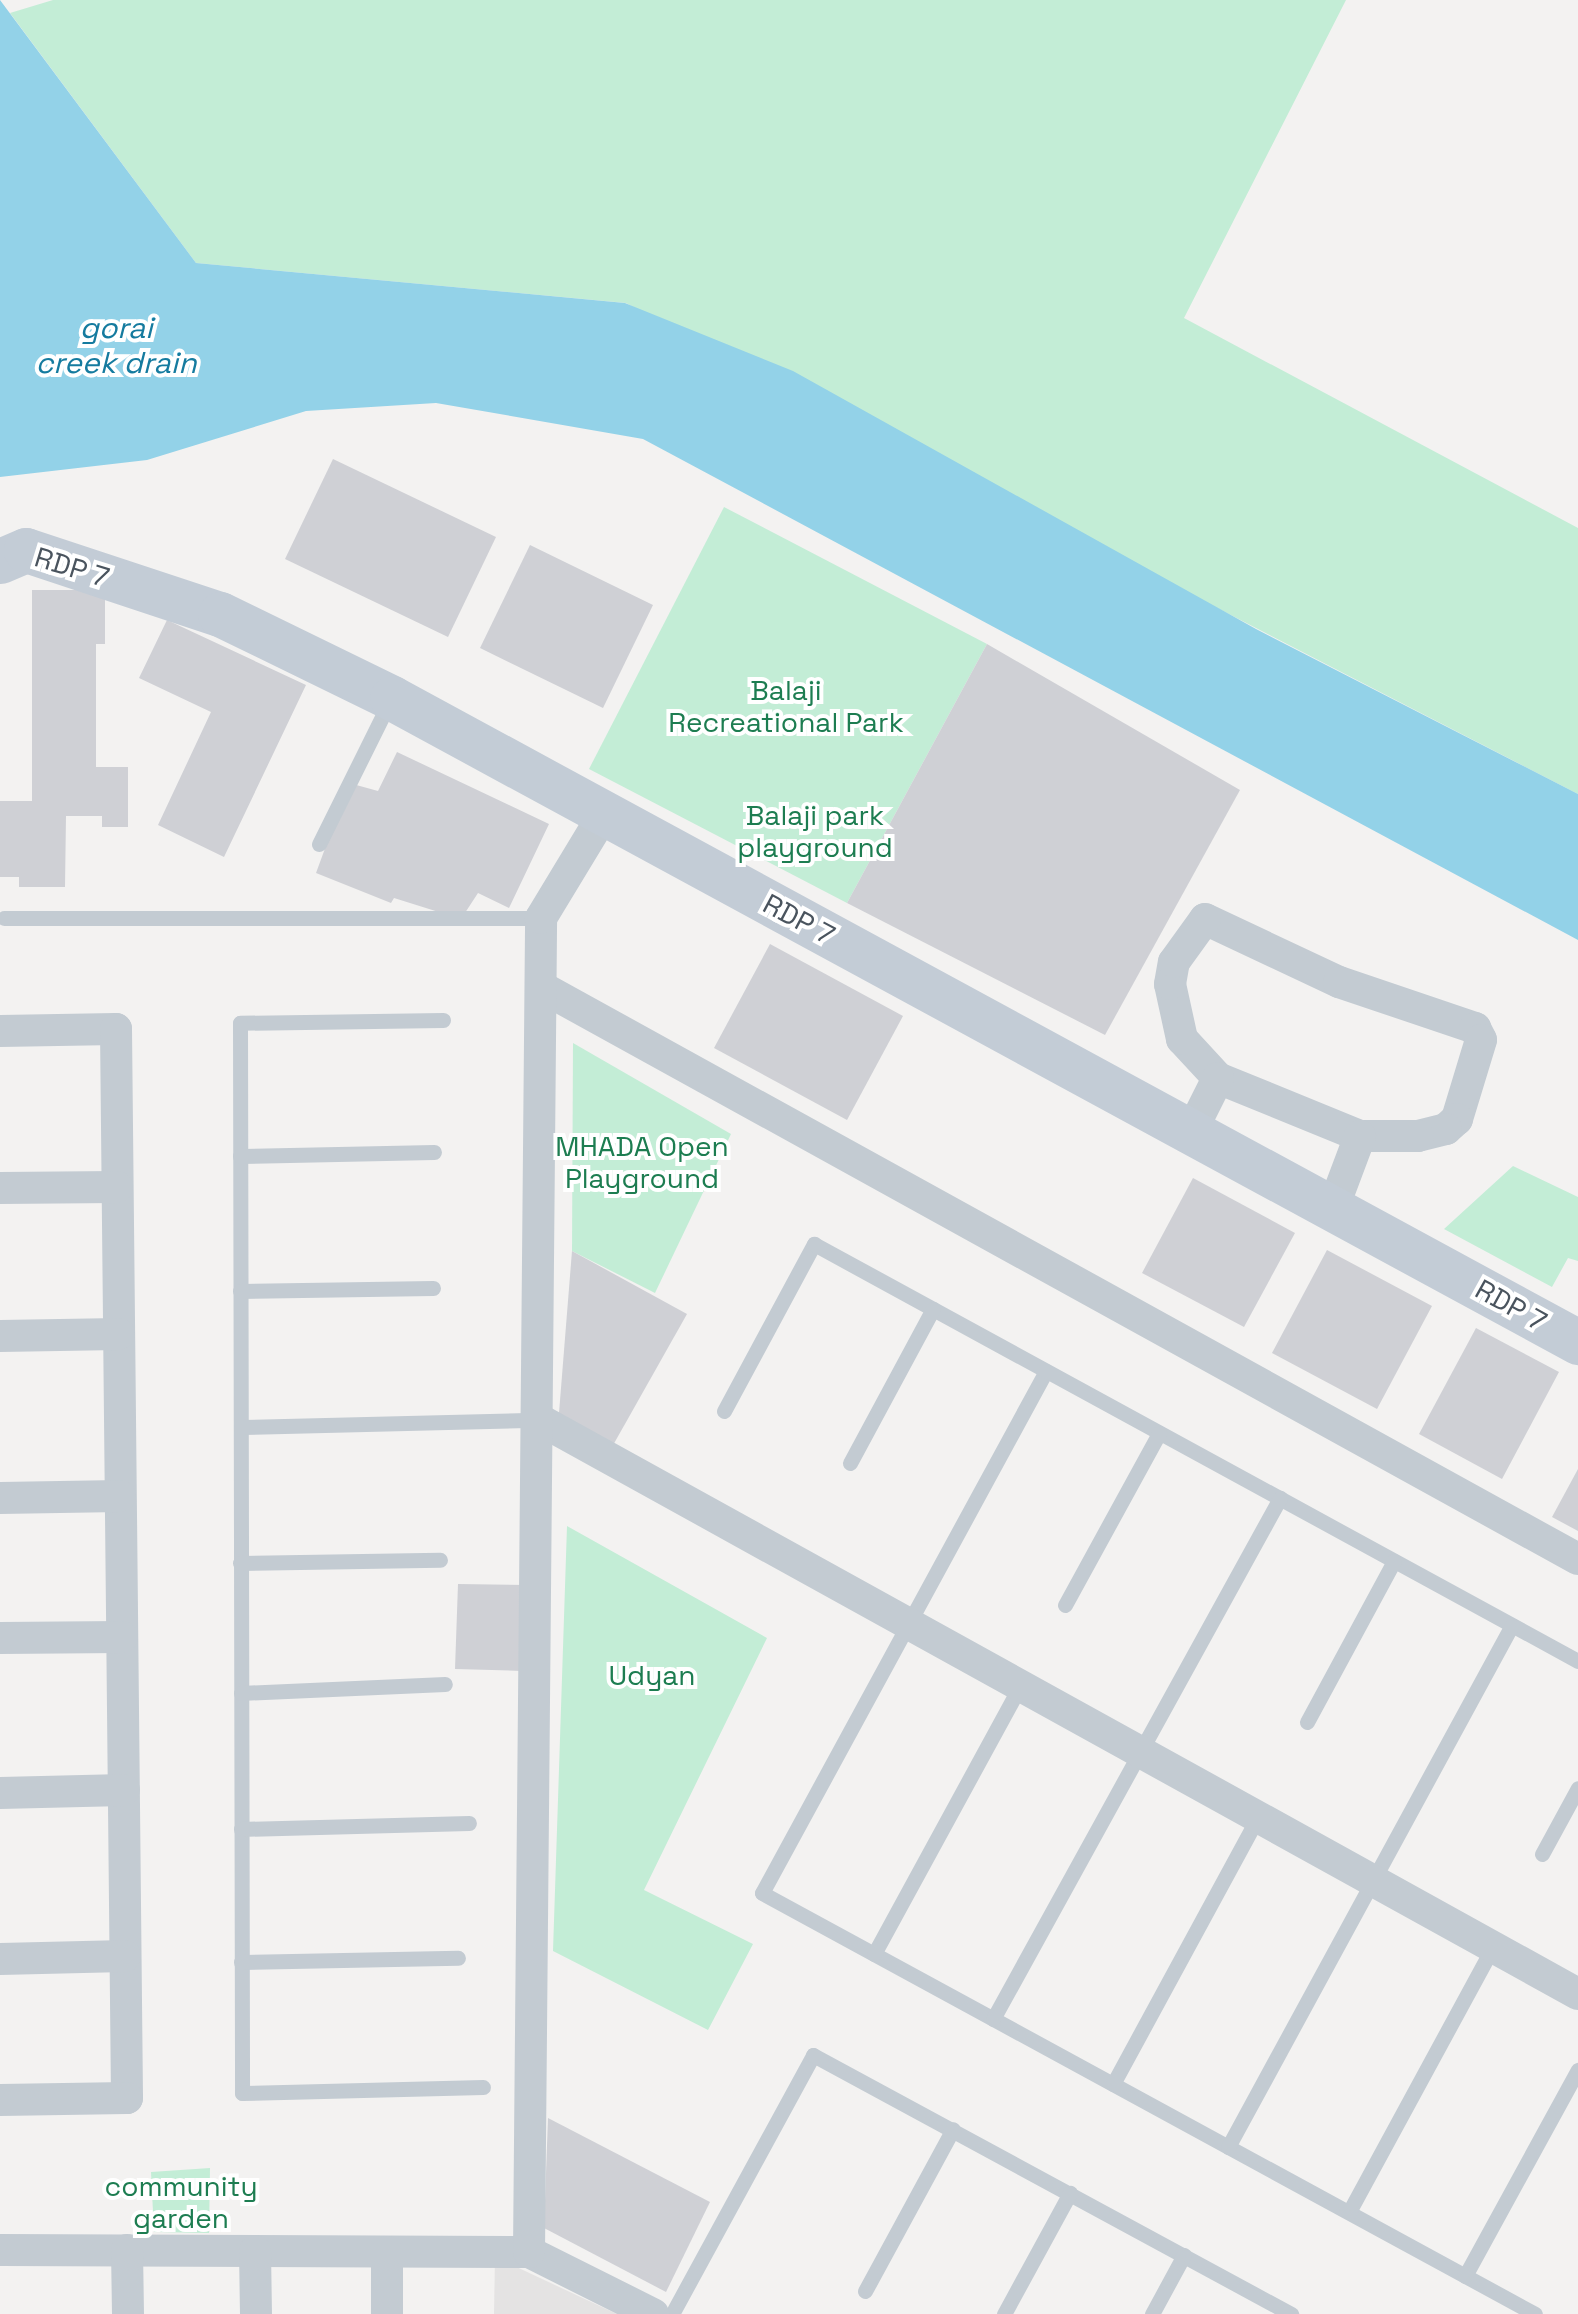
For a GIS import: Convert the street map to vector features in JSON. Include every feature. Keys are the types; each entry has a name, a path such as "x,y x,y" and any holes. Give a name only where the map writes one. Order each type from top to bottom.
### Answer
{"street":[{"name":"RDP 7","path":"0,561 26,550 220,614 392,698 1578,1342"},
{"path":"529,2252 540,1420 541,918 604,814"},
{"path":"1205,919 1339,982 1475,1028 1480,1040 1470,1088 1446,1129 1360,1136 1218,1078 1182,1039 1170,984 1174,962 1205,919"},
{"path":"543,988 1578,1559"},
{"path":"0,1031 116,1029 127,2098 0,2100"},
{"path":"1192,1130 1218,1078"},
{"path":"1333,1208 1360,1136"},
{"path":"0,1188 117,1186"},
{"path":"0,1336 119,1334"},
{"path":"540,1420 1578,1994"},
{"path":"0,1498 120,1496"},
{"path":"0,1638 122,1636"},
{"path":"0,1793 124,1790"},
{"path":"0,1959 125,1956"},
{"path":"0,2250 529,2252 652,2314"},
{"path":"127,2250 128,2314"},
{"path":"255,2252 256,2314"},
{"path":"386,2252 387,2314"}],"lane":[{"path":"319,844 392,698"},
{"path":"4,918 541,918"},
{"path":"442,1020 240,1023 242,2093 482,2088"},
{"path":"240,1156 434,1152"},
{"path":"724,1411 814,1244 1578,1660"},
{"path":"240,1291 433,1288"},
{"path":"850,1463 933,1310"},
{"path":"1046,1371 762,1893 1535,2314"},
{"path":"240,1426 540,1420"},
{"path":"1065,1605 1159,1432"},
{"path":"993,2019 1280,1498"},
{"path":"240,1563 440,1560"},
{"path":"1307,1722 1394,1561"},
{"path":"1228,2146 1512,1624"},
{"path":"241,1694 446,1684"},
{"path":"874,1954 1020,1686"},
{"path":"1542,1854 1578,1788"},
{"path":"1113,2084 1258,1818"},
{"path":"241,1829 469,1823"},
{"path":"1349,2212 1492,1947"},
{"path":"241,1962 458,1958"},
{"path":"672,2314 813,2055 1291,2314"},
{"path":"1466,2276 1578,2070"},
{"path":"864,2291 953,2129"},
{"path":"1004,2314 1070,2193"},
{"path":"1152,2314 1184,2256"}],"shaded area":[{"path":"495,2257 617,2314 494,2314"}],"green space":[{"path":"53,0 1346,0 1184,318 1578,528 1578,794 626,303 196,263 10,13"},
{"name":"Balaji Recreational Park","path":"724,507 987,644 847,903 589,769"},
{"name":"MHADA Open Playground","path":"573,1043 731,1134 655,1293 572,1251"},
{"path":"1513,1166 1578,1197 1578,1261 1568,1258 1552,1287 1444,1229"},
{"name":"Udyan","path":"567,1526 767,1638 644,1890 753,1944 708,2030 553,1951"},
{"name":"community garden","path":"210,2168 209,2233 154,2232 151,2172"}],"water":[{"name":"gorai creek drain","path":"0,0 196,263 625,303 793,371 1256,629 1578,794 1578,940 643,439 436,403 306,411 147,460 0,477"}],"building":[{"path":"333,459 496,537 448,637 285,559"},
{"path":"530,545 653,605 603,708 480,648"},
{"path":"32,590 105,590 105,644 96,644 96,767 128,767 128,827 102,827 102,816 66,816 65,887 19,887 19,877 0,877 0,801 32,801"},
{"path":"167,620 306,685 224,857 158,825 211,712 139,678"},
{"path":"987,644 1240,790 1105,1035 847,903"},
{"path":"397,752 549,824 509,908 478,893 461,919 394,898 391,903 316,873 349,783 378,791"},
{"path":"770,944 903,1016 847,1120 714,1048"},
{"path":"1193,1178 1295,1233 1244,1327 1142,1273"},
{"path":"1327,1250 1432,1306 1377,1409 1272,1353"},
{"path":"572,1251 687,1314 612,1447 559,1413"},
{"path":"1476,1328 1559,1372 1502,1479 1419,1434"},
{"path":"1578,1469 1578,1531 1552,1517"},
{"path":"458,1584 526,1585 523,1671 455,1669"},
{"path":"548,2118 710,2202 666,2292 544,2228"}],"park label":[{"name":"Balaji park playground","path":"815,831"}]}
